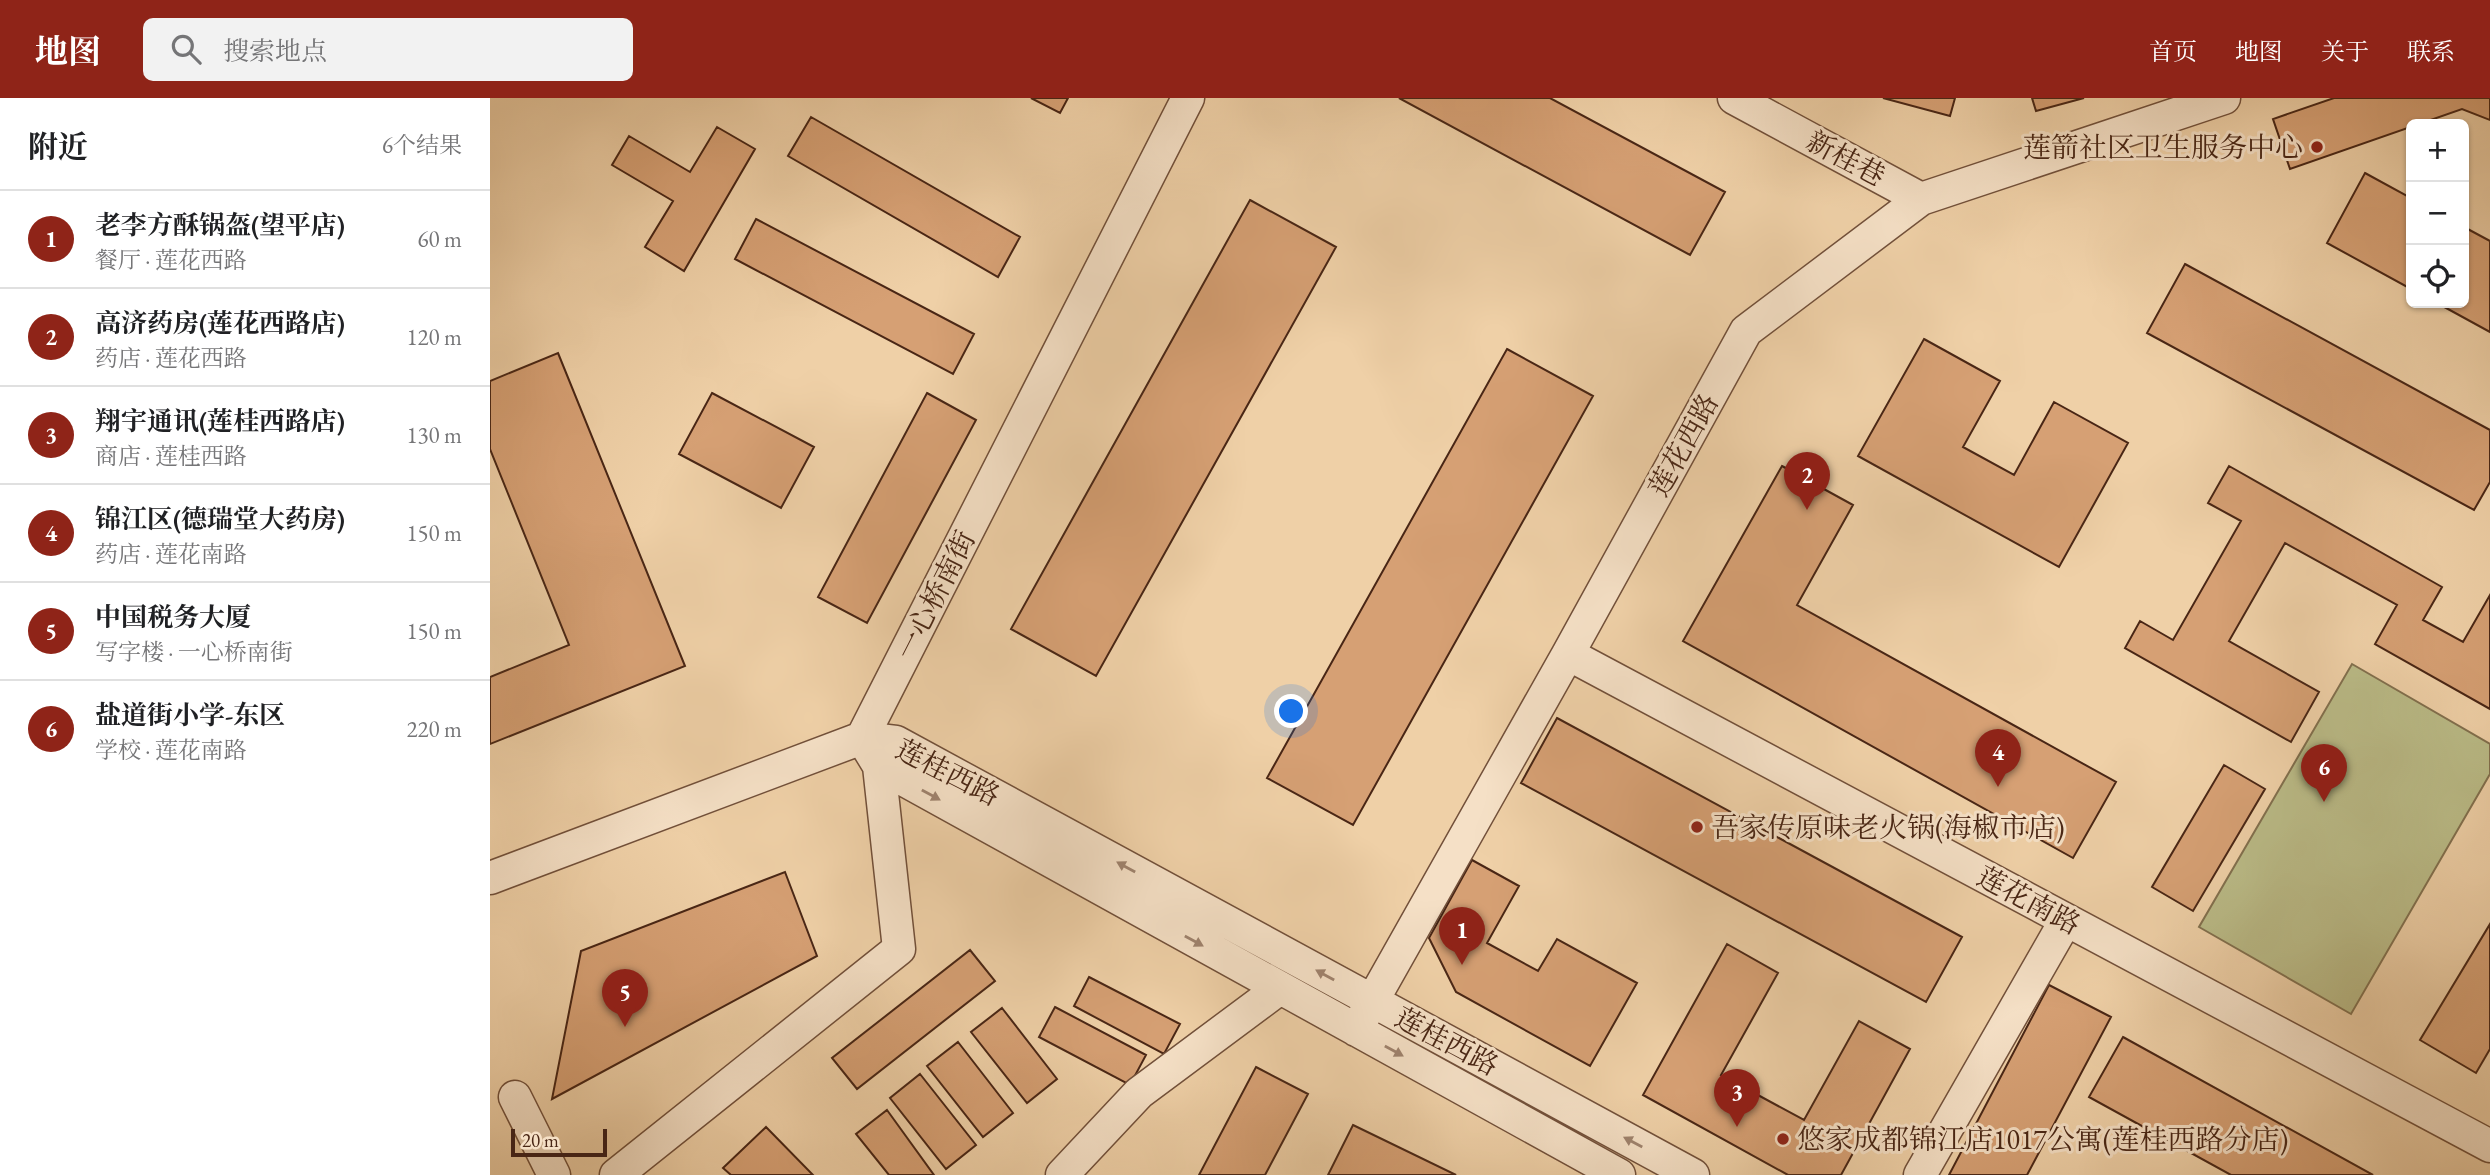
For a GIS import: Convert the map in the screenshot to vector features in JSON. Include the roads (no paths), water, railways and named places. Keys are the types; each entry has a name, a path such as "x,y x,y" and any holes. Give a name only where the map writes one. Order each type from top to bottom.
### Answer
{"street":[{"name":"一心桥南街","path":"862,738 1188,98"},
{"name":"新桂巷","path":"1734,98 1921,199"},
{"name":"莲花西路","path":"1356,1030 1746,331 1921,199 2224,98"},
{"name":"莲花南路","path":"1568,654 2490,1146"},
{"name":"莲桂西路","path":"862,738 879,766 1619,1175"},
{"name":"莲桂西路","path":"862,738 896,742 1693,1175"},
{"path":"490,878 862,738"},
{"path":"616,1175 899,949 879,766"},
{"path":"1920,1175 2066,919"},
{"path":"1062,1175 1139,1093 1280,988"},
{"path":"515,1097 554,1175"}],"place":[{"name":"莲箭社区卫生服务中心","path":"2317,147"},
{"name":"高济药房(莲花西路店)","path":"1807,510"},
{"name":"锦江区(德瑞堂大药房)","path":"1998,787"},
{"name":"盐道街小学-东区","path":"2324,802"},
{"name":"吾家传原味老火锅(海椒市店)","path":"1697,827"},
{"name":"老李方酥锅盔(望平店)","path":"1462,965"},
{"name":"中国税务大厦","path":"625,1027"},
{"name":"翔宇通讯(莲桂西路店)","path":"1737,1127"},
{"name":"悠家成都锦江店1017公寓(莲桂西路分店)","path":"1783,1139"}]}
